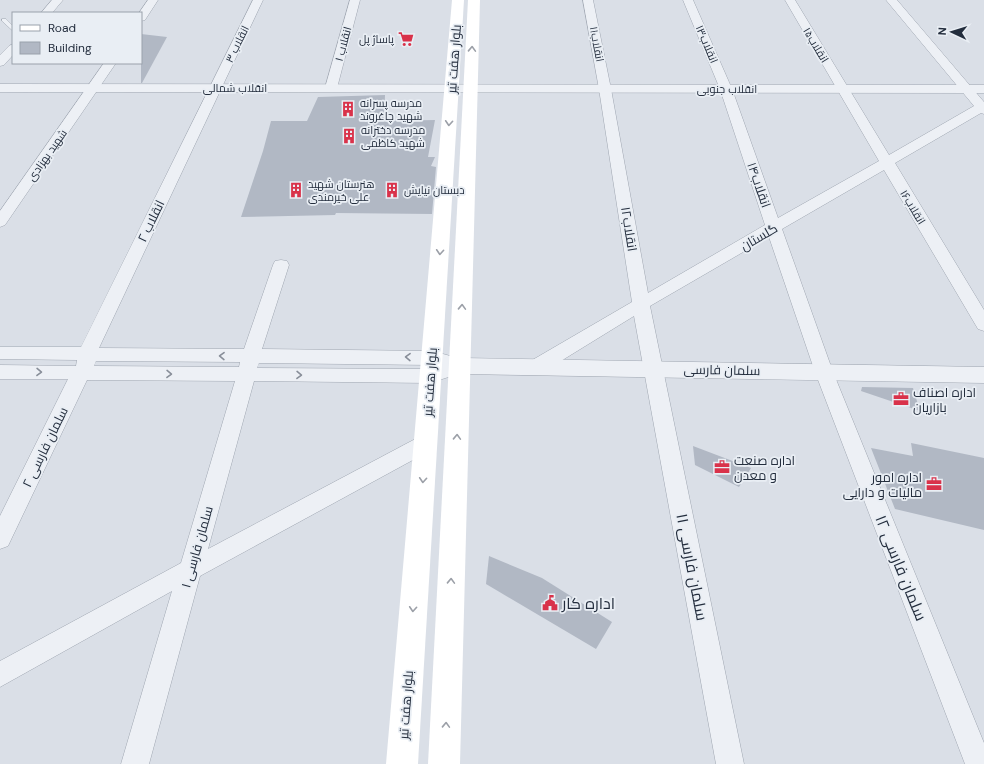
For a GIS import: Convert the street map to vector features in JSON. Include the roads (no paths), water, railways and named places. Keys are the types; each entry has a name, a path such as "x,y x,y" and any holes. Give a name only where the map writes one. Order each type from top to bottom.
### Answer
{"main road":[{"name":"بلوار هفت تیر","path":"444,764 460,366 461,88 458,0"},
{"name":"بلوار هفت تیر","path":"402,764 431,367 461,88 474,0"}],"street":[{"path":"47,12 58,0"},
{"path":"142,16 153,0"},
{"name":"انقلاب ۳","path":"215,88 258,0"},
{"name":"انقلاب ۱","path":"331,88 355,0"},
{"name":"انقلاب۱۱","path":"588,0 605,89"},
{"name":"انقلاب۱۳","path":"688,0 726,89"},
{"name":"انقلاب۱۵","path":"790,0 843,89"},
{"path":"891,0 983,109"},
{"path":"0,62 12,49"},
{"name":"شهید بهزادی","path":"0,222 109,64"},
{"name":"انقلاب شمالی","path":"0,88 461,88"},
{"name":"انقلاب ۲","path":"84,363 215,88"},
{"name":"انقلاب جنوبی","path":"461,88 984,89"},
{"name":"انقلاب۱۲","path":"605,89 641,304 654,369"},
{"name":"انقلاب۱۴","path":"726,89 824,372"},
{"name":"انقلاب۱۶","path":"843,89 984,325"},
{"name":"گلستان","path":"536,368 641,304 983,109"},
{"name":"سلمان فارسی ۱","path":"135,764 248,365 281,265"},
{"path":"0,353 84,363 431,367 460,366"},
{"path":"0,372 84,363"},
{"name":"سلمان فارسی ۲","path":"0,539 84,363"},
{"name":"سلمان فارسی","path":"460,366 984,375"},
{"name":"سلمان فارسی ۱۱","path":"654,369 730,764"},
{"name":"سلمان فارسی ۱۲","path":"824,372 979,764"},
{"path":"0,675 191,568 426,443"}],"lane":[{"path":"4,20 12,28"}],"place":[{"name":"پاساژ پل","path":"406,39"},
{"name":"مدرسه پسرانه شهید چاغروند","path":"348,109"},
{"name":"مدرسه دخترانه شهید کاظمی","path":"349,136"},
{"name":"هنرستان شهید علی خیرمندی","path":"296,190"},
{"name":"دبستان نیایش","path":"392,190"},
{"name":"اداره اصناف بازاریان","path":"901,399"},
{"name":"اداره صنعت و معدن","path":"722,467"},
{"name":"اداره امور مالیات و دارایی","path":"934,484"},
{"name":"اداره کار","path":"550,603"}]}
